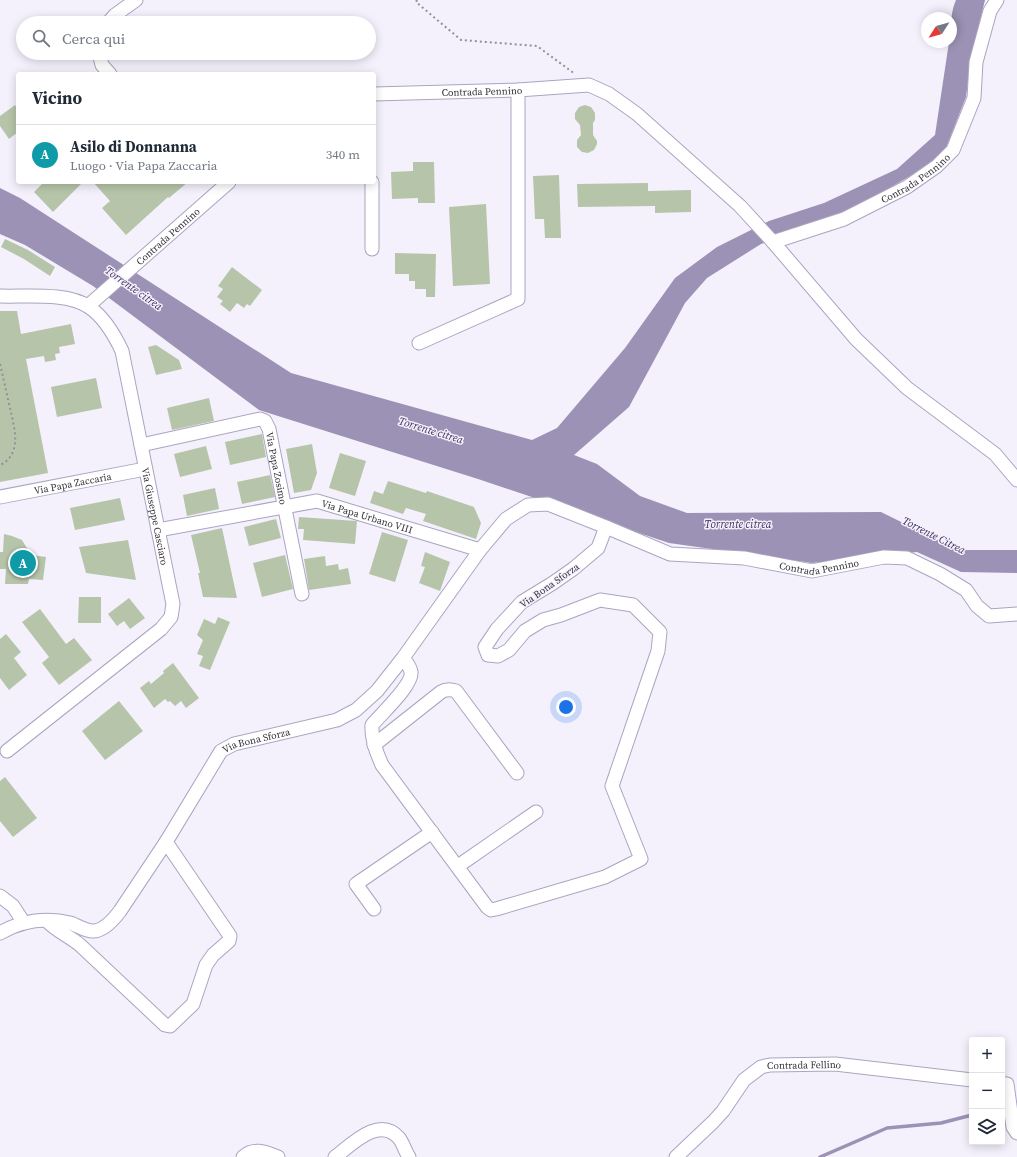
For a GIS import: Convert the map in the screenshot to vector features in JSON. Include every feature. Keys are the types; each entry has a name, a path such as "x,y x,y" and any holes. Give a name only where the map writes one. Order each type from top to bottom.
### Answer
{"street":[{"path":"114,16 136,0"},
{"name":"Contrada Pennino","path":"773,242 844,219 907,187 937,166 952,150 974,98 976,62 990,11 997,0"},
{"path":"101,60 102,65 108,72"},
{"name":"Contrada Pennino","path":"376,94 518,90 589,85 609,94 637,114 740,206 773,242 856,339 908,388 995,454 1017,480"},
{"path":"419,343 518,299 518,90"},
{"name":"Contrada Pennino","path":"88,306 227,184"},
{"path":"372,184 372,249"},
{"name":"Via Giuseppe Casciaro","path":"0,296 70,299 88,306 114,334 122,351 173,604 171,617 160,629 7,751"},
{"name":"Via Papa Zosimo","path":"141,445 260,419 266,421 269,429 302,594"},
{"name":"Via Papa Zaccaria","path":"0,497 146,469"},
{"name":"Via Papa Urbano VIII","path":"158,530 317,501 480,550"},
{"name":"Via Bona Sforza","path":"0,933 10,927 24,923 47,921 65,922 76,925 85,930 94,931 103,928 112,921 166,842 221,751 234,744 337,720 356,710 377,692 480,550 506,519 528,505 548,504 606,527 598,548 574,569 553,584 522,602 497,629 485,647 488,655 498,656 509,650 524,632 543,620 600,600 633,606 660,632 658,651 612,786 641,859 605,877 491,910 458,866"},
{"name":"Contrada Pennino","path":"606,527 670,554 744,558 812,571 884,557 907,558 940,574 966,590 977,606 989,616 1017,614"},
{"path":"403,658 408,664 411,673 410,680 372,725 374,745 377,756 382,765 458,866 536,812"},
{"path":"374,745 441,692 444,690 452,690 456,691 517,773"},
{"path":"374,909 356,884 432,832"},
{"path":"47,921 52,927 68,935 80,945 165,1025 170,1026 193,1004 206,965 213,955 229,941 230,936 228,930 166,842"},
{"path":"0,896 13,906 24,923"},
{"name":"Contrada Fellino","path":"676,1157 713,1122 732,1100 744,1080 761,1067 770,1065 835,1064 969,1080"},
{"path":"1009,1084 1011,1109 1015,1130"},
{"path":"335,1157 367,1132 381,1130 390,1131 398,1137 408,1157"},
{"path":"243,1157 248,1153 258,1150 265,1151 278,1157"}],"path":[{"path":"417,0 416,2 461,40 537,46 589,85"},
{"path":"0,364 13,422 15,443 13,452 9,458 6,462 0,464"}],"water":[{"name":"Torrente citrea","path":"956,0 985,0 971,58 966,97 944,153 910,176 876,196 837,216 761,244 707,278 685,303 629,407 574,455 597,464 640,496 687,513 881,512 958,550 1017,550 1017,573 961,572 917,552 812,563 669,543 478,479 259,410 93,286 25,245 0,234 0,188 20,198 291,373 532,440 557,428 625,348 675,278 717,247 769,221 824,203 897,169 935,135 948,48 957,48 957,12 953,12"}],"building":[{"path":"15,105 16,134 9,139 0,126 0,116"},
{"path":"585,105 591,107 595,113 593,135 597,141 594,150 588,153 582,152 577,147 577,140 581,135 580,125 575,119 575,113 579,107"},
{"path":"413,162 434,162 435,203 418,203 418,198 392,199 391,172 413,171"},
{"path":"559,175 561,238 545,238 544,219 535,219 533,176"},
{"path":"648,183 648,191 691,190 691,212 655,213 655,206 578,207 577,184"},
{"path":"42,184 81,184 53,212 34,192"},
{"path":"95,184 186,184 169,198 168,197 126,235 102,208 110,201"},
{"path":"486,204 490,284 453,286 449,207"},
{"path":"5,239 28,250 55,267 50,276 24,259 1,247"},
{"path":"395,253 436,254 435,297 426,297 426,289 415,289 415,281 409,281 409,274 395,274"},
{"path":"232,267 262,290 250,306 247,304 244,308 237,303 230,312 220,304 223,301 217,297 223,289 218,286"},
{"path":"0,311 17,311 21,334 71,324 75,344 59,347 60,353 55,354 56,360 45,362 44,356 26,359 48,473 0,482"},
{"path":"156,345 179,360 182,369 156,375 148,347"},
{"path":"96,378 102,408 57,417 51,387"},
{"path":"209,398 214,421 172,430 167,408"},
{"path":"262,434 266,457 230,465 225,442"},
{"path":"312,444 317,473 311,490 294,493 286,449"},
{"path":"206,446 212,469 180,477 174,454"},
{"path":"340,453 366,461 355,496 329,488"},
{"path":"270,475 275,497 242,504 237,482"},
{"path":"388,481 426,493 427,491 474,507 481,523 476,539 423,521 426,514 406,508 403,514 370,503 374,491 383,494"},
{"path":"215,488 219,509 187,516 183,495"},
{"path":"120,498 125,520 75,530 70,508"},
{"path":"299,517 357,521 355,544 303,540 304,529 298,529"},
{"path":"276,519 281,538 249,546 244,527"},
{"path":"222,528 237,598 203,597 198,573 200,573 191,535"},
{"path":"382,532 408,540 395,582 369,574"},
{"path":"4,534 22,540 31,555 46,557 43,580 29,579 28,584 5,584 6,569 0,569 0,552 3,552"},
{"path":"128,540 136,580 86,573 79,547"},
{"path":"425,552 450,562 440,591 419,583 425,567 421,566"},
{"path":"285,555 293,589 262,597 253,563"},
{"path":"325,556 326,566 338,564 339,570 348,568 351,584 309,590 304,559"},
{"path":"79,597 101,597 101,623 78,623"},
{"path":"129,598 145,618 130,629 124,621 117,626 108,614"},
{"path":"40,609 66,644 74,638 92,660 59,685 42,663 49,657 22,622"},
{"path":"218,617 230,622 210,670 199,666 203,656 197,654 203,640 197,635 204,619 215,624"},
{"path":"6,634 21,652 14,658 27,675 9,690 0,678 0,639"},
{"path":"173,663 199,698 186,708 181,701 175,706 170,701 168,702 165,699 154,708 140,688 149,681 151,684"},
{"path":"119,701 143,731 105,760 82,731"},
{"path":"5,777 37,818 13,837 0,821 0,781"}],"waterway":[{"path":"820,1157 887,1128 941,1123 969,1116"}],"place":[{"name":"Asilo di Donnanna","path":"23,563"}],"water label":[{"name":"Torrente Citrea","path":"934,535"}]}
